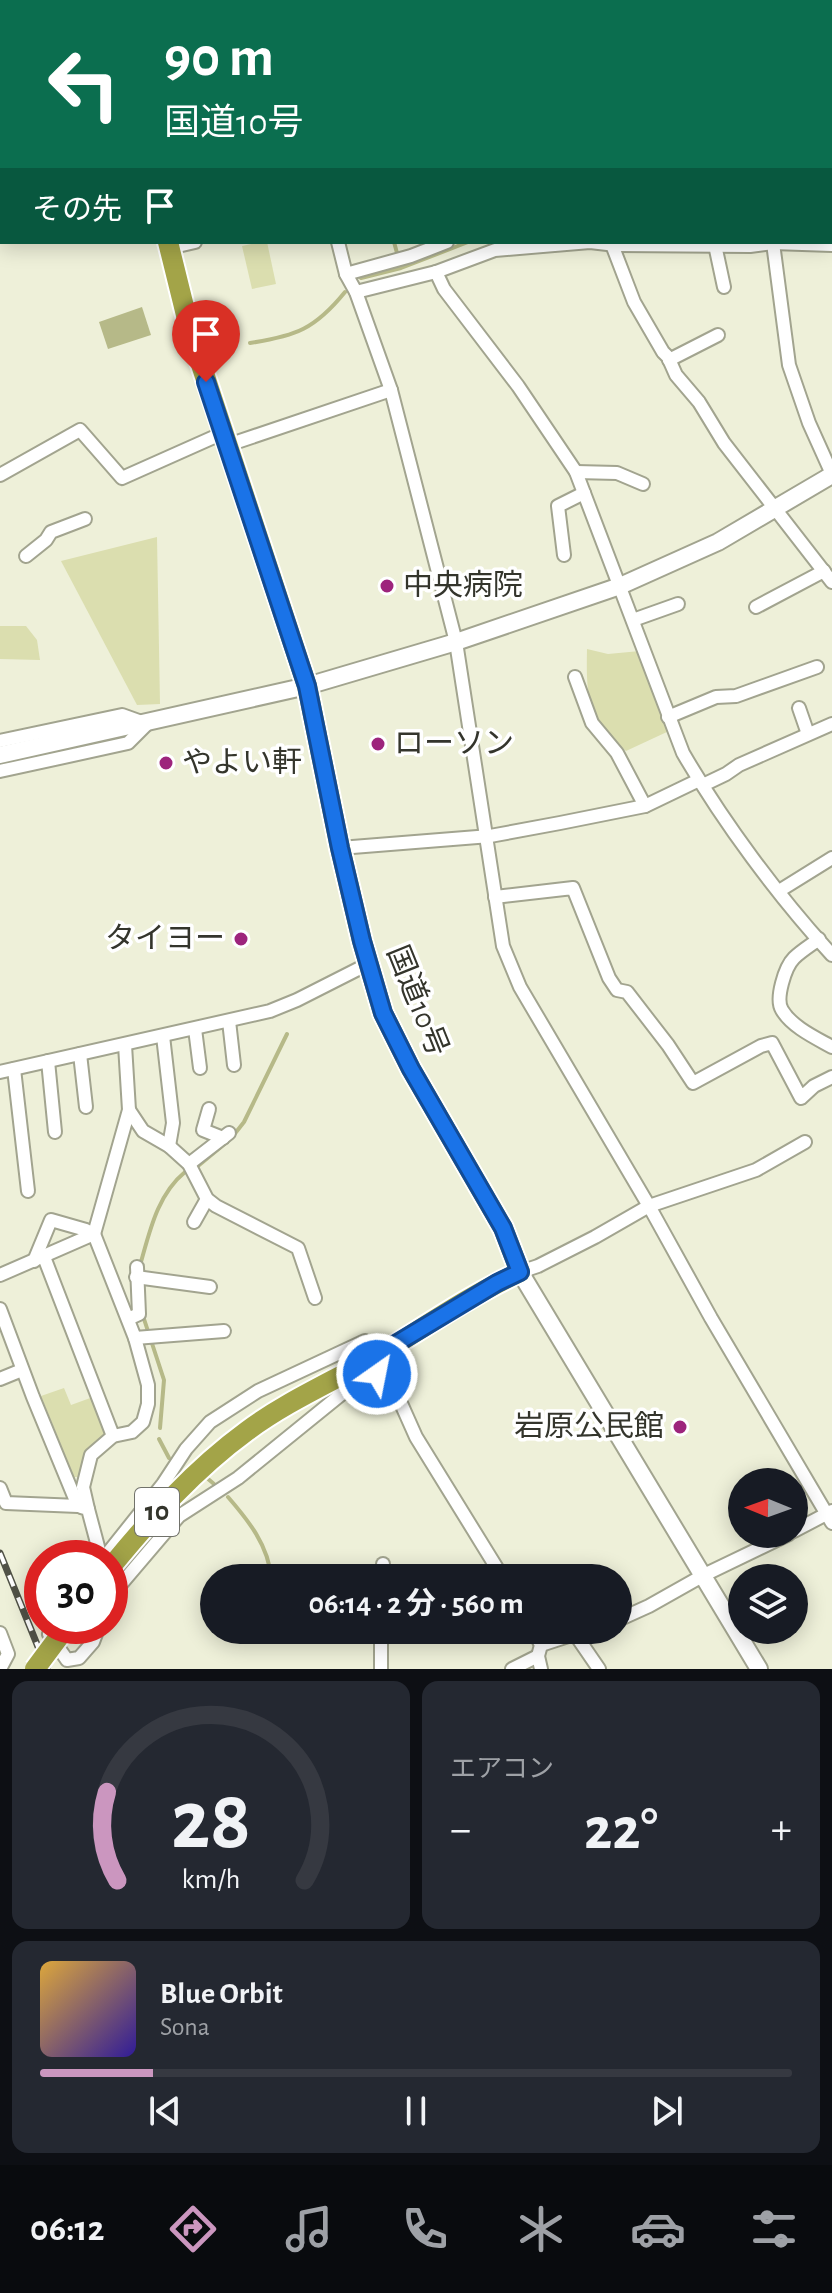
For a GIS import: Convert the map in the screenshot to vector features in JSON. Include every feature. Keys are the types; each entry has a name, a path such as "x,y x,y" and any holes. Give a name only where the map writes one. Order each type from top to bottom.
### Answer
{"highway":[{"name":"国道10号","path":"168,245 190,331 307,686 340,848 383,1013 411,1069 503,1228 520,1272"},
{"name":"10","path":"128,1546 159,1509 246,1431 302,1395 520,1272"},
{"path":"35,1669 54,1644"}],"street":[{"path":"338,244 346,274 356,292 391,390 456,642 503,946 520,987 711,1318 830,1516 808,1526"},
{"path":"346,274 411,256 438,244"},
{"path":"356,292 436,272 495,250 566,244"},
{"path":"756,607 800,586 828,577 724,443 699,402 676,375 634,302 611,244 765,244"},
{"path":"0,755 307,686 456,642 620,586 718,542 832,474 809,423 789,365 773,244"},
{"path":"802,244 832,245"},
{"path":"715,245 724,287"},
{"path":"436,272 444,289 518,386 576,472 683,753 779,891 826,945 792,960 780,990 779,1004 783,1012 800,1027 832,1047"},
{"path":"669,360 718,335"},
{"path":"0,475 80,430 122,478 225,439 391,390"},
{"path":"576,472 617,473 643,484"},
{"path":"564,555 558,506 584,493"},
{"path":"26,556 51,532 85,519"},
{"path":"633,620 678,604"},
{"path":"668,717 716,697 736,696 817,667"},
{"path":"575,677 592,723 617,753 645,806"},
{"path":"799,708 808,734"},
{"path":"0,741 122,715 147,724"},
{"path":"0,771 128,743 147,724"},
{"path":"340,848 485,835 645,806 726,774 739,765 832,724"},
{"path":"779,891 832,858"},
{"path":"495,897 573,888 609,978 617,990 627,992 693,1083 772,1043 801,1098 814,1086 832,1077"},
{"path":"0,1072 270,1011 368,964"},
{"path":"229,1021 234,1065"},
{"path":"195,1029 200,1068"},
{"path":"163,1036 173,1123 169,1146"},
{"path":"83,1508 83,1487 91,1455 113,1436 132,1432 143,1422 148,1404 148,1385 135,1338 94,1234 129,1110 125,1045"},
{"path":"80,1054 86,1107"},
{"path":"48,1061 55,1132"},
{"path":"14,1069 28,1191"},
{"path":"189,1164 226,1136 203,1130 209,1109"},
{"path":"129,1110 143,1131 169,1146 189,1164 207,1199 298,1248 315,1298"},
{"path":"759,1669 520,1272 595,1237 649,1206 756,1170 805,1142"},
{"path":"194,1222 207,1199"},
{"path":"94,1234 51,1220 39,1259 113,1436"},
{"path":"0,1275 94,1234"},
{"path":"128,1319 139,1314 136,1272 210,1287"},
{"path":"0,1309 22,1370 96,1540"},
{"path":"135,1338 224,1331"},
{"path":"118,1540 210,1422 258,1391 365,1341 379,1354 416,1437 494,1564"},
{"path":"128,1576 179,1516 238,1478 344,1392 377,1374 379,1354"},
{"path":"0,1379 22,1370"},
{"path":"0,1488 6,1503 83,1508"},
{"path":"632,1614 761,1548"},
{"path":"0,1633 8,1654 0,1669"},
{"path":"56,1644 67,1660 79,1658 91,1644"},
{"path":"381,1644 381,1669"},
{"path":"512,1669 561,1644"},
{"path":"587,1644 599,1669"}],"shaded area":[{"path":"267,244 276,284 252,289 242,246"},
{"path":"142,307 151,335 108,349 99,322"},
{"path":"157,537 160,704 137,705 61,561"},
{"path":"0,626 26,626 37,640 40,660 0,659"},
{"path":"587,649 608,654 640,651 669,731 626,751 613,738 592,706 587,682"},
{"path":"64,1388 71,1405 93,1397 106,1431 106,1436 85,1453 79,1477 74,1477 41,1396"}],"waterway":[{"path":"395,244 397,253"},
{"path":"361,278 401,268 463,244"},
{"path":"250,343 304,329 324,315 345,292"},
{"path":"233,1136 244,1122 287,1034"},
{"path":"198,1166 227,1142"},
{"path":"141,1262 162,1202 185,1172"},
{"path":"144,1319 164,1380 160,1428"},
{"path":"159,1439 169,1458"},
{"path":"207,1478 214,1484"},
{"path":"228,1497 250,1524 262,1544 268,1564"}],"railway":[{"path":"0,1553 47,1669"}],"place":[{"name":"中央病院","path":"387,586"},
{"name":"ローソン","path":"378,744"},
{"name":"やよい軒","path":"166,763"},
{"name":"タイヨー","path":"241,939"},
{"name":"岩原公民館","path":"680,1427"}],"route":[{"path":"206,382 307,686 340,848 383,1013 443,1128 503,1228 520,1272 379,1354 377,1374"}]}
